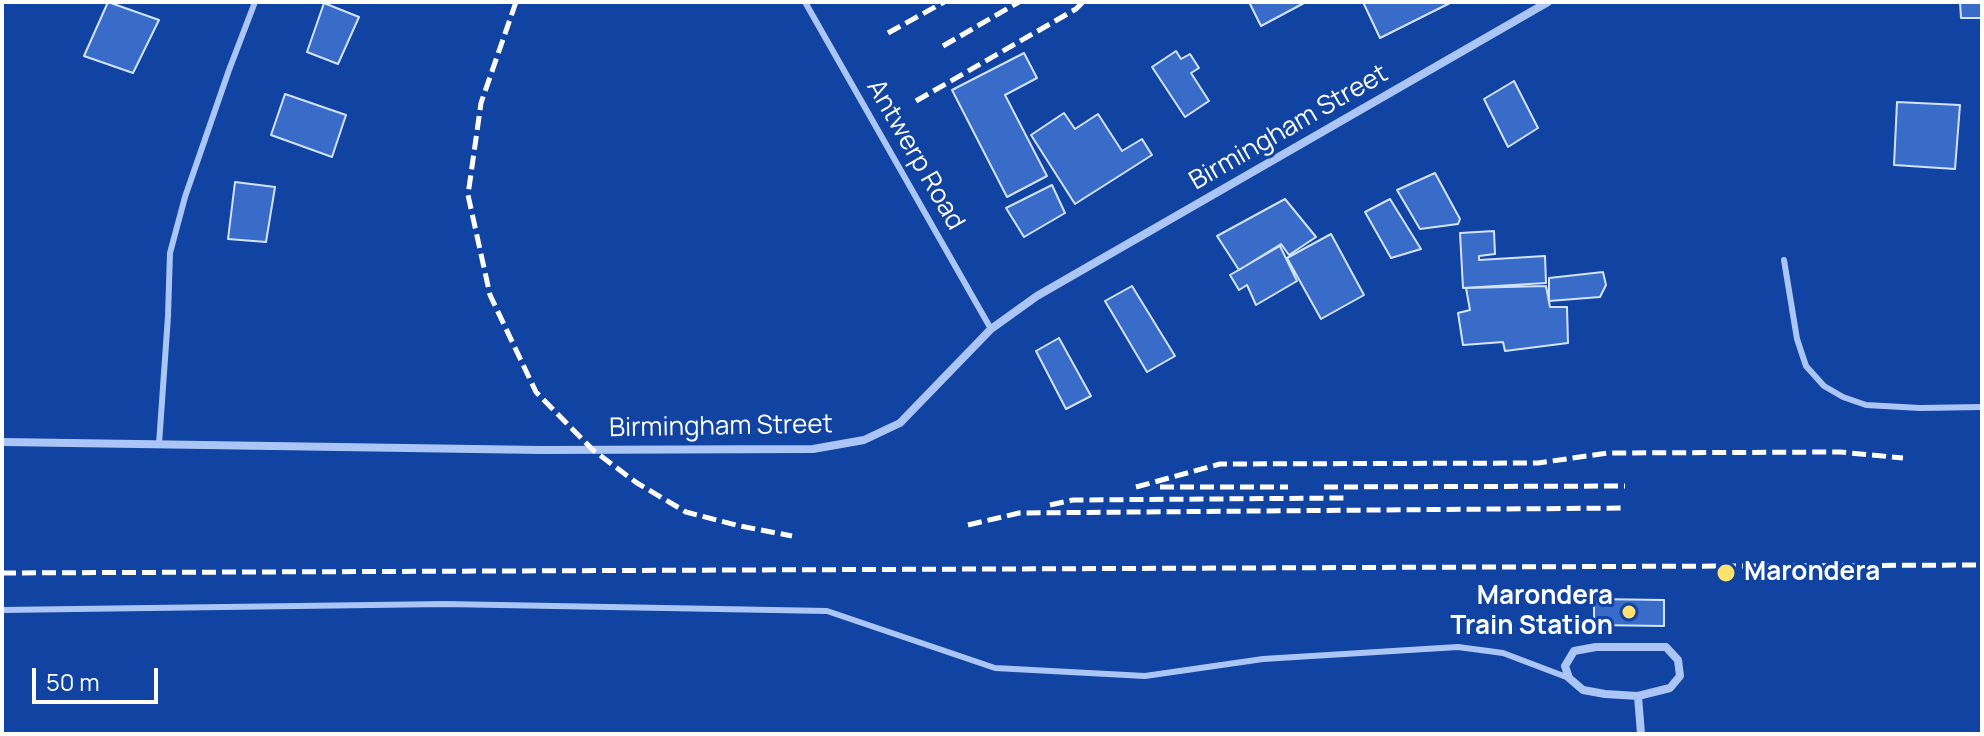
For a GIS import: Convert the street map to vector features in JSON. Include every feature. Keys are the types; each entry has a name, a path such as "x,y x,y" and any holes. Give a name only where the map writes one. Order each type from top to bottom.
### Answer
{"street":[{"name":"Birmingham Street","path":"2,442 541,450 797,449 864,440 900,423 991,329 1037,296 1548,2"},
{"path":"1596,647 1666,647 1678,660 1680,676 1670,688 1638,696 1583,690 1569,678 1565,666 1574,651 1596,647"},
{"path":"1638,696 1641,734"}],"lane":[{"path":"159,444 170,253 185,197 255,2"},
{"name":"Antwerp Road","path":"805,2 991,329"},
{"path":"1784,260 1797,339 1806,366 1824,386 1866,405 1982,407"},
{"path":"2,610 445,604 827,611 995,668 1145,676 1263,659 1458,647 1503,653 1569,678"}],"building":[{"path":"108,2 159,20 133,73 84,56"},
{"path":"1249,2 1306,2 1261,26"},
{"path":"1363,2 1452,2 1380,38"},
{"path":"1960,2 1982,2 1982,18 1961,18"},
{"path":"324,3 359,17 338,64 307,52"},
{"path":"1176,51 1181,59 1190,54 1199,68 1191,73 1209,101 1185,117 1152,67"},
{"path":"1024,53 1037,78 1005,95 1047,176 1007,197 952,90"},
{"path":"1514,81 1538,128 1508,147 1484,99"},
{"path":"285,94 346,115 332,157 271,135"},
{"path":"1897,102 1960,105 1955,169 1894,165"},
{"path":"1064,113 1075,129 1098,114 1122,151 1142,139 1152,155 1075,204 1031,135"},
{"path":"1435,173 1460,219 1458,224 1420,229 1397,190"},
{"path":"235,182 275,187 266,242 228,239"},
{"path":"1052,185 1065,213 1024,237 1006,208"},
{"path":"1285,199 1316,237 1289,255 1281,244 1239,270 1217,236"},
{"path":"1390,199 1421,249 1391,258 1365,212"},
{"path":"1494,231 1495,254 1479,256 1479,260 1545,256 1546,283 1463,288 1460,233"},
{"path":"1331,234 1364,295 1321,319 1287,258"},
{"path":"1280,246 1297,281 1256,305 1247,285 1239,290 1230,275"},
{"path":"1603,272 1606,285 1600,297 1549,301 1549,278"},
{"path":"1132,286 1175,356 1147,372 1105,301"},
{"path":"1546,286 1550,307 1567,307 1568,343 1505,351 1503,342 1463,345 1458,313 1470,310 1466,288"},
{"path":"1059,338 1091,396 1066,409 1036,351"},
{"name":"Marondera Train Station","path":"1594,599 1664,600 1664,626 1594,625"}],"railway":[{"path":"516,2 481,103 468,195 490,295 536,392 593,450 637,483 686,512 792,536"},
{"path":"888,33 944,2"},
{"path":"943,46 1019,2"},
{"path":"916,101 1076,9 1083,2"},
{"path":"1136,487 1220,464 1538,463 1608,453 1840,452 1903,458"},
{"path":"1324,487 1625,486"},
{"path":"1160,487 1288,487"},
{"path":"1050,505 1073,500 1345,498"},
{"path":"968,525 1019,513 1622,508"},
{"path":"2,573 1982,565"}],"place":[{"name":"Marondera","path":"1726,573"},
{"name":"Marondera Train Station","path":"1629,612"}]}
